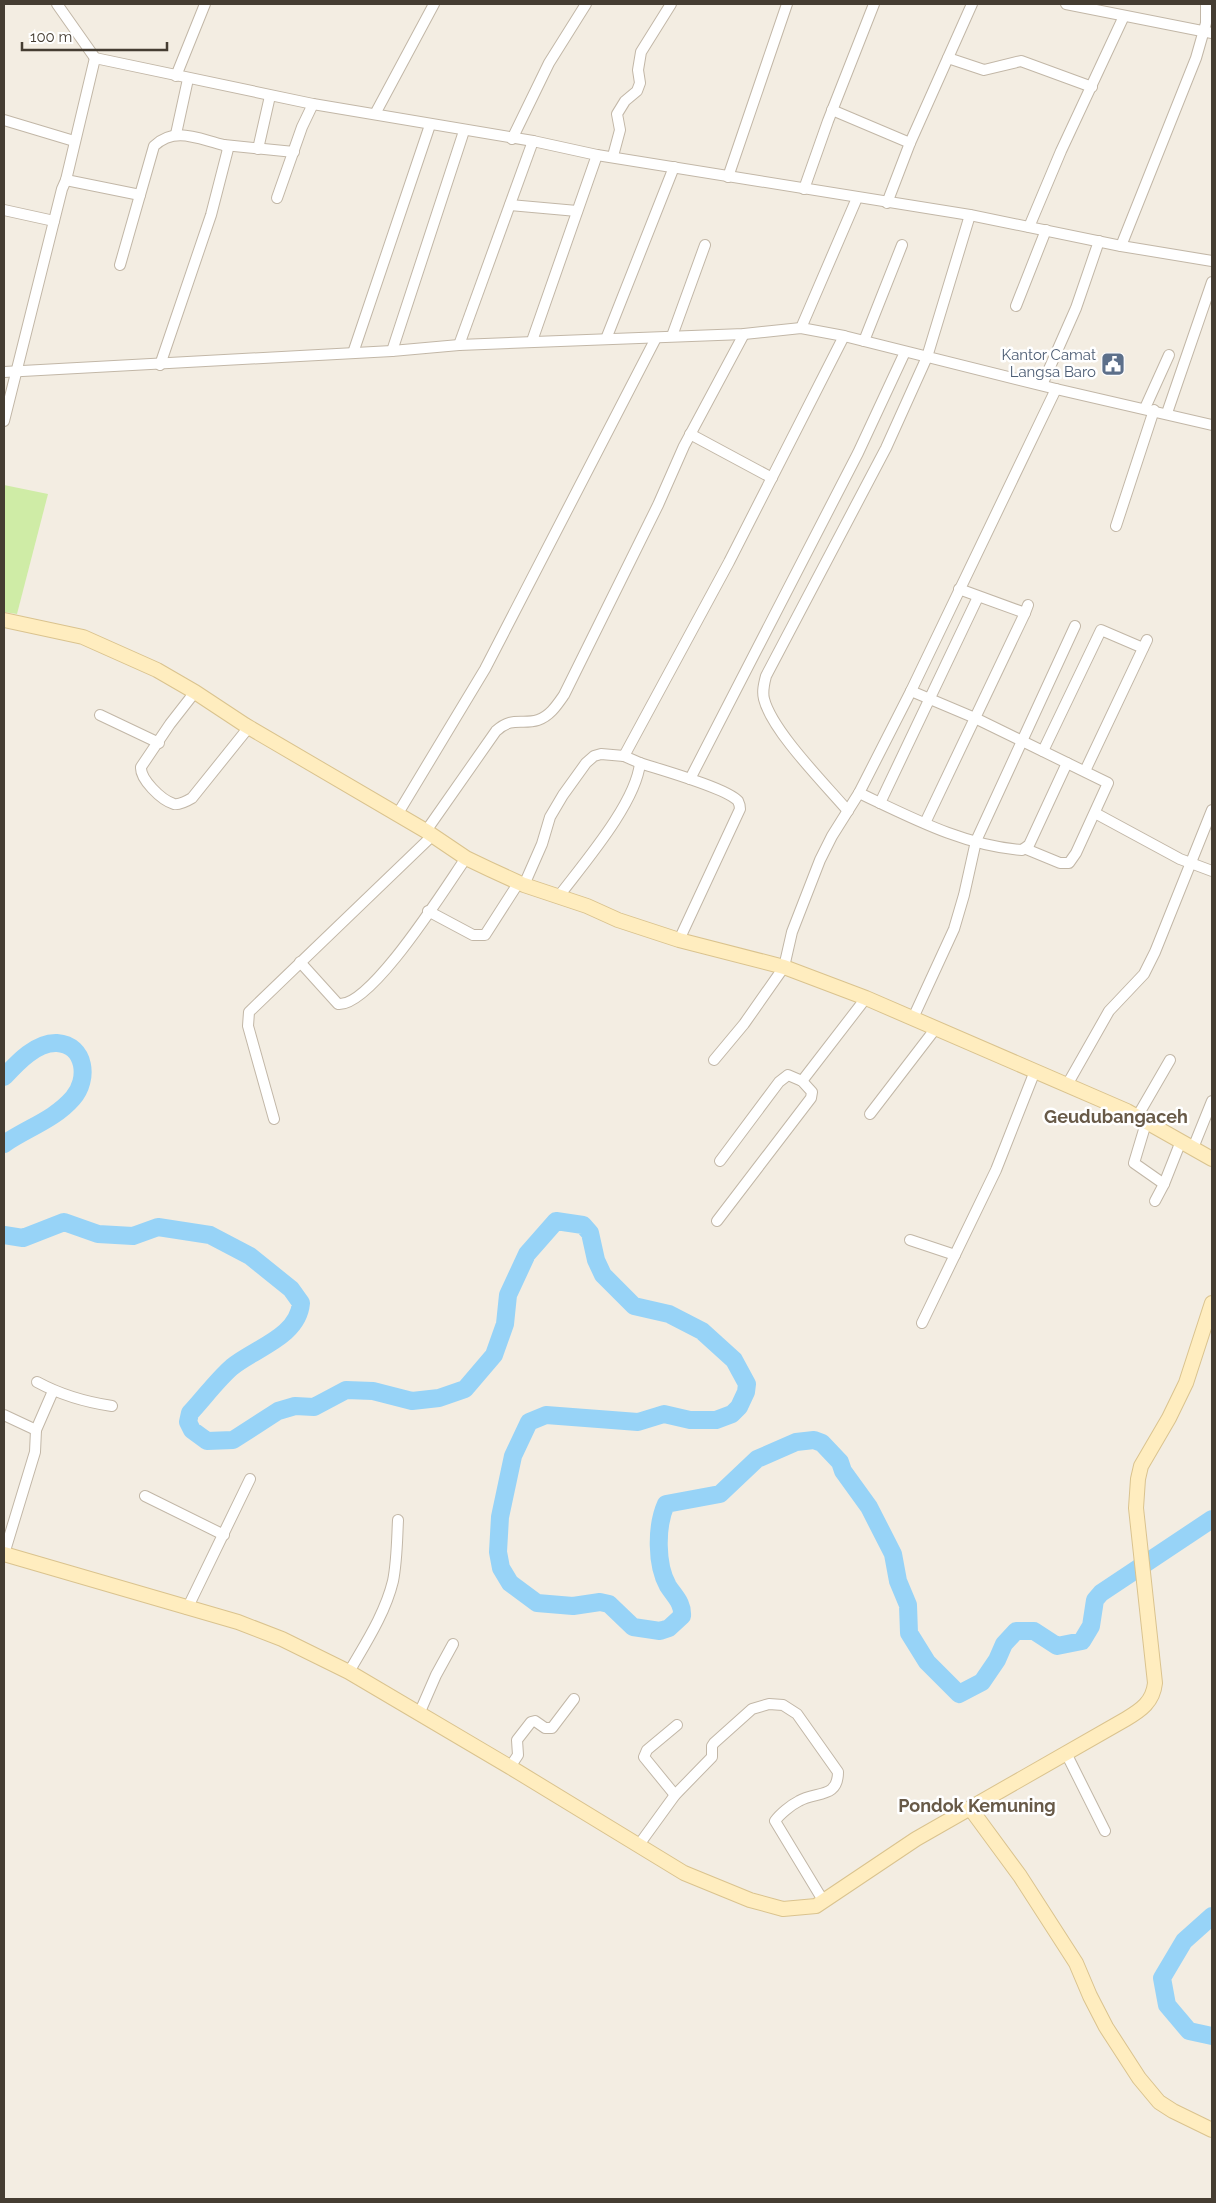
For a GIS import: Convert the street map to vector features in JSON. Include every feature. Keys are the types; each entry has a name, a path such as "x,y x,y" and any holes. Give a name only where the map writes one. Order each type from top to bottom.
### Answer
{"street":[{"path":"57,4 95,58 188,79 313,104 464,131 533,141 597,155 613,156 728,177 970,216 1121,246 1212,261"},
{"path":"176,76 205,4"},
{"path":"376,114 434,4"},
{"path":"512,139 549,63 586,4"},
{"path":"613,156 620,130 618,114 625,101 637,91 640,80 638,70 641,52 671,4"},
{"path":"728,177 787,4"},
{"path":"804,189 832,110 874,4"},
{"path":"887,203 910,143 972,4"},
{"path":"1066,4 1208,32"},
{"path":"1121,246 1208,32 1206,4"},
{"path":"1029,227 1061,151 1124,16"},
{"path":"4,421 15,372 66,180 95,58"},
{"path":"948,58 984,70 1021,62 1092,88"},
{"path":"176,134 188,79"},
{"path":"258,148 270,96"},
{"path":"278,198 313,104"},
{"path":"832,110 910,143"},
{"path":"4,120 74,141"},
{"path":"352,353 430,125"},
{"path":"392,351 464,131"},
{"path":"120,265 151,151 162,139 176,134 224,145 294,152"},
{"path":"460,345 533,141"},
{"path":"160,365 211,215 228,154 228,149 224,145"},
{"path":"532,341 597,155"},
{"path":"606,339 674,167"},
{"path":"66,180 140,195"},
{"path":"801,328 857,198"},
{"path":"510,205 577,211"},
{"path":"4,210 54,221"},
{"path":"848,811 773,720 764,698 763,690 766,676 886,448 927,357 970,216"},
{"path":"1016,306 1046,230"},
{"path":"1042,385 1076,308 1099,241"},
{"path":"672,336 705,245"},
{"path":"864,341 902,245"},
{"path":"1167,413 1212,282"},
{"path":"4,372 160,365 532,341 744,334 801,328 844,336 1056,389 1150,409 1212,425"},
{"path":"274,1119 248,1018 253,1008 429,834 496,731 514,721 537,721 546,716 564,695 658,505 690,434 744,334"},
{"path":"624,756 772,478 844,336"},
{"path":"397,815 485,669 656,338"},
{"path":"690,779 854,462 905,352"},
{"path":"1116,526 1168,354"},
{"path":"714,1060 744,1024 784,968 792,932 808,888 828,844 859,793 911,691 958,589 1056,389"},
{"path":"690,434 772,478"},
{"path":"925,823 1026,609 978,597 958,589"},
{"path":"880,803 978,597"},
{"path":"4,620 83,637 157,670 466,858 522,883 618,920 679,940 784,968 866,998 1067,1085 1142,1120 1212,1159"},
{"path":"913,1018 954,929 976,841 1075,626"},
{"path":"1044,752 1101,630 1145,644 1085,771"},
{"path":"859,793 925,823 976,841 995,847 1026,849 1060,863 1069,863 1095,813 1108,783 975,718 911,691"},
{"path":"195,692 179,712 142,767 141,773 152,788 174,804 185,802 192,798 250,727"},
{"path":"100,715 159,743"},
{"path":"428,911 473,934 485,935 522,883 542,844 550,818 582,768 594,756 601,754 624,756 690,779 730,796 738,802 740,809 679,940"},
{"path":"559,896 619,812 639,774 640,763"},
{"path":"1026,849 1067,763"},
{"path":"1067,1085 1109,1011 1144,974 1192,864 1212,810"},
{"path":"1095,813 1192,864 1212,871"},
{"path":"300,962 338,1004 346,1003 377,979 393,962 466,858"},
{"path":"802,1081 866,998"},
{"path":"870,1114 936,1028"},
{"path":"1164,1184 1134,1162 1142,1120 1170,1060"},
{"path":"922,1323 996,1170 1035,1071"},
{"path":"717,1221 811,1098 812,1092 802,1081 788,1075 779,1082 720,1161"},
{"path":"1193,1148 1212,1101"},
{"path":"1155,1201 1164,1184 1180,1141"},
{"path":"910,1240 955,1255"},
{"path":"53,1391 36,1430 35,1452 4,1554 187,1609 238,1622 282,1639 349,1672 684,1873 750,1900 783,1909 811,1908 824,1902 916,1839 1126,1719 1151,1700 1155,1683 1136,1508 1138,1479 1141,1466 1169,1418 1186,1383 1212,1303"},
{"path":"37,1382 53,1391 91,1403 112,1406"},
{"path":"4,1415 36,1430"},
{"path":"187,1609 250,1479"},
{"path":"145,1496 224,1535"},
{"path":"349,1672 377,1622 392,1582 397,1556 398,1520"},
{"path":"419,1714 436,1675 453,1644"},
{"path":"510,1767 518,1754 517,1740 531,1722 534,1721 545,1728 552,1728 574,1699"},
{"path":"638,1846 675,1795 710,1758 714,1743 752,1709 760,1705 776,1704 793,1711 837,1769 838,1778 831,1791 798,1801 775,1819 774,1822 824,1902"},
{"path":"675,1795 644,1757 647,1750 677,1725"},
{"path":"1066,1753 1105,1831"},
{"path":"970,1808 1020,1876 1076,1963 1106,2027 1139,2078 1159,2102 1173,2112 1212,2130"}],"green space":[{"path":"4,485 48,494 17,614 4,612"}],"waterway":[{"path":"4,1077 34,1050 57,1043 67,1045 74,1050 82,1064 83,1073 78,1091 66,1106 4,1144"},
{"path":"4,1235 23,1238 64,1222 98,1234 133,1236 158,1227 210,1235 250,1256 291,1289 301,1303 298,1315 292,1325 274,1341 232,1367 190,1413 188,1422 192,1430 207,1441 233,1440 278,1411 295,1406 314,1407 346,1390 373,1391 412,1401 439,1398 465,1389 494,1355 505,1324 508,1295 527,1254 556,1221 583,1225 590,1233 596,1260 603,1275 634,1306 669,1314 702,1331 734,1360 747,1384 746,1392 739,1407 732,1414 716,1420 690,1420 664,1414 638,1422 546,1415 529,1422 513,1456 500,1517 498,1552 501,1568 510,1583 537,1603 573,1606 600,1602 609,1604 633,1627 660,1631 669,1628 682,1616 680,1604 664,1577 659,1557 660,1523 666,1504 720,1494 757,1459 796,1442 814,1440 822,1443 840,1462 843,1471 869,1507 893,1554 898,1581 908,1605 909,1633 927,1662 959,1694 982,1682 997,1660 1004,1644 1016,1631 1034,1631 1057,1646 1082,1641 1091,1626 1095,1600 1101,1593 1212,1519"},
{"path":"1212,1916 1184,1941 1162,1978 1167,2005 1189,2031 1212,2036"}],"place":[{"name":"Kantor Camat Langsa Baro","path":"1113,364"}],"district":[{"name":"Geudubangaceh","path":"1116,1116"},
{"name":"Pondok Kemuning","path":"977,1805"}]}
